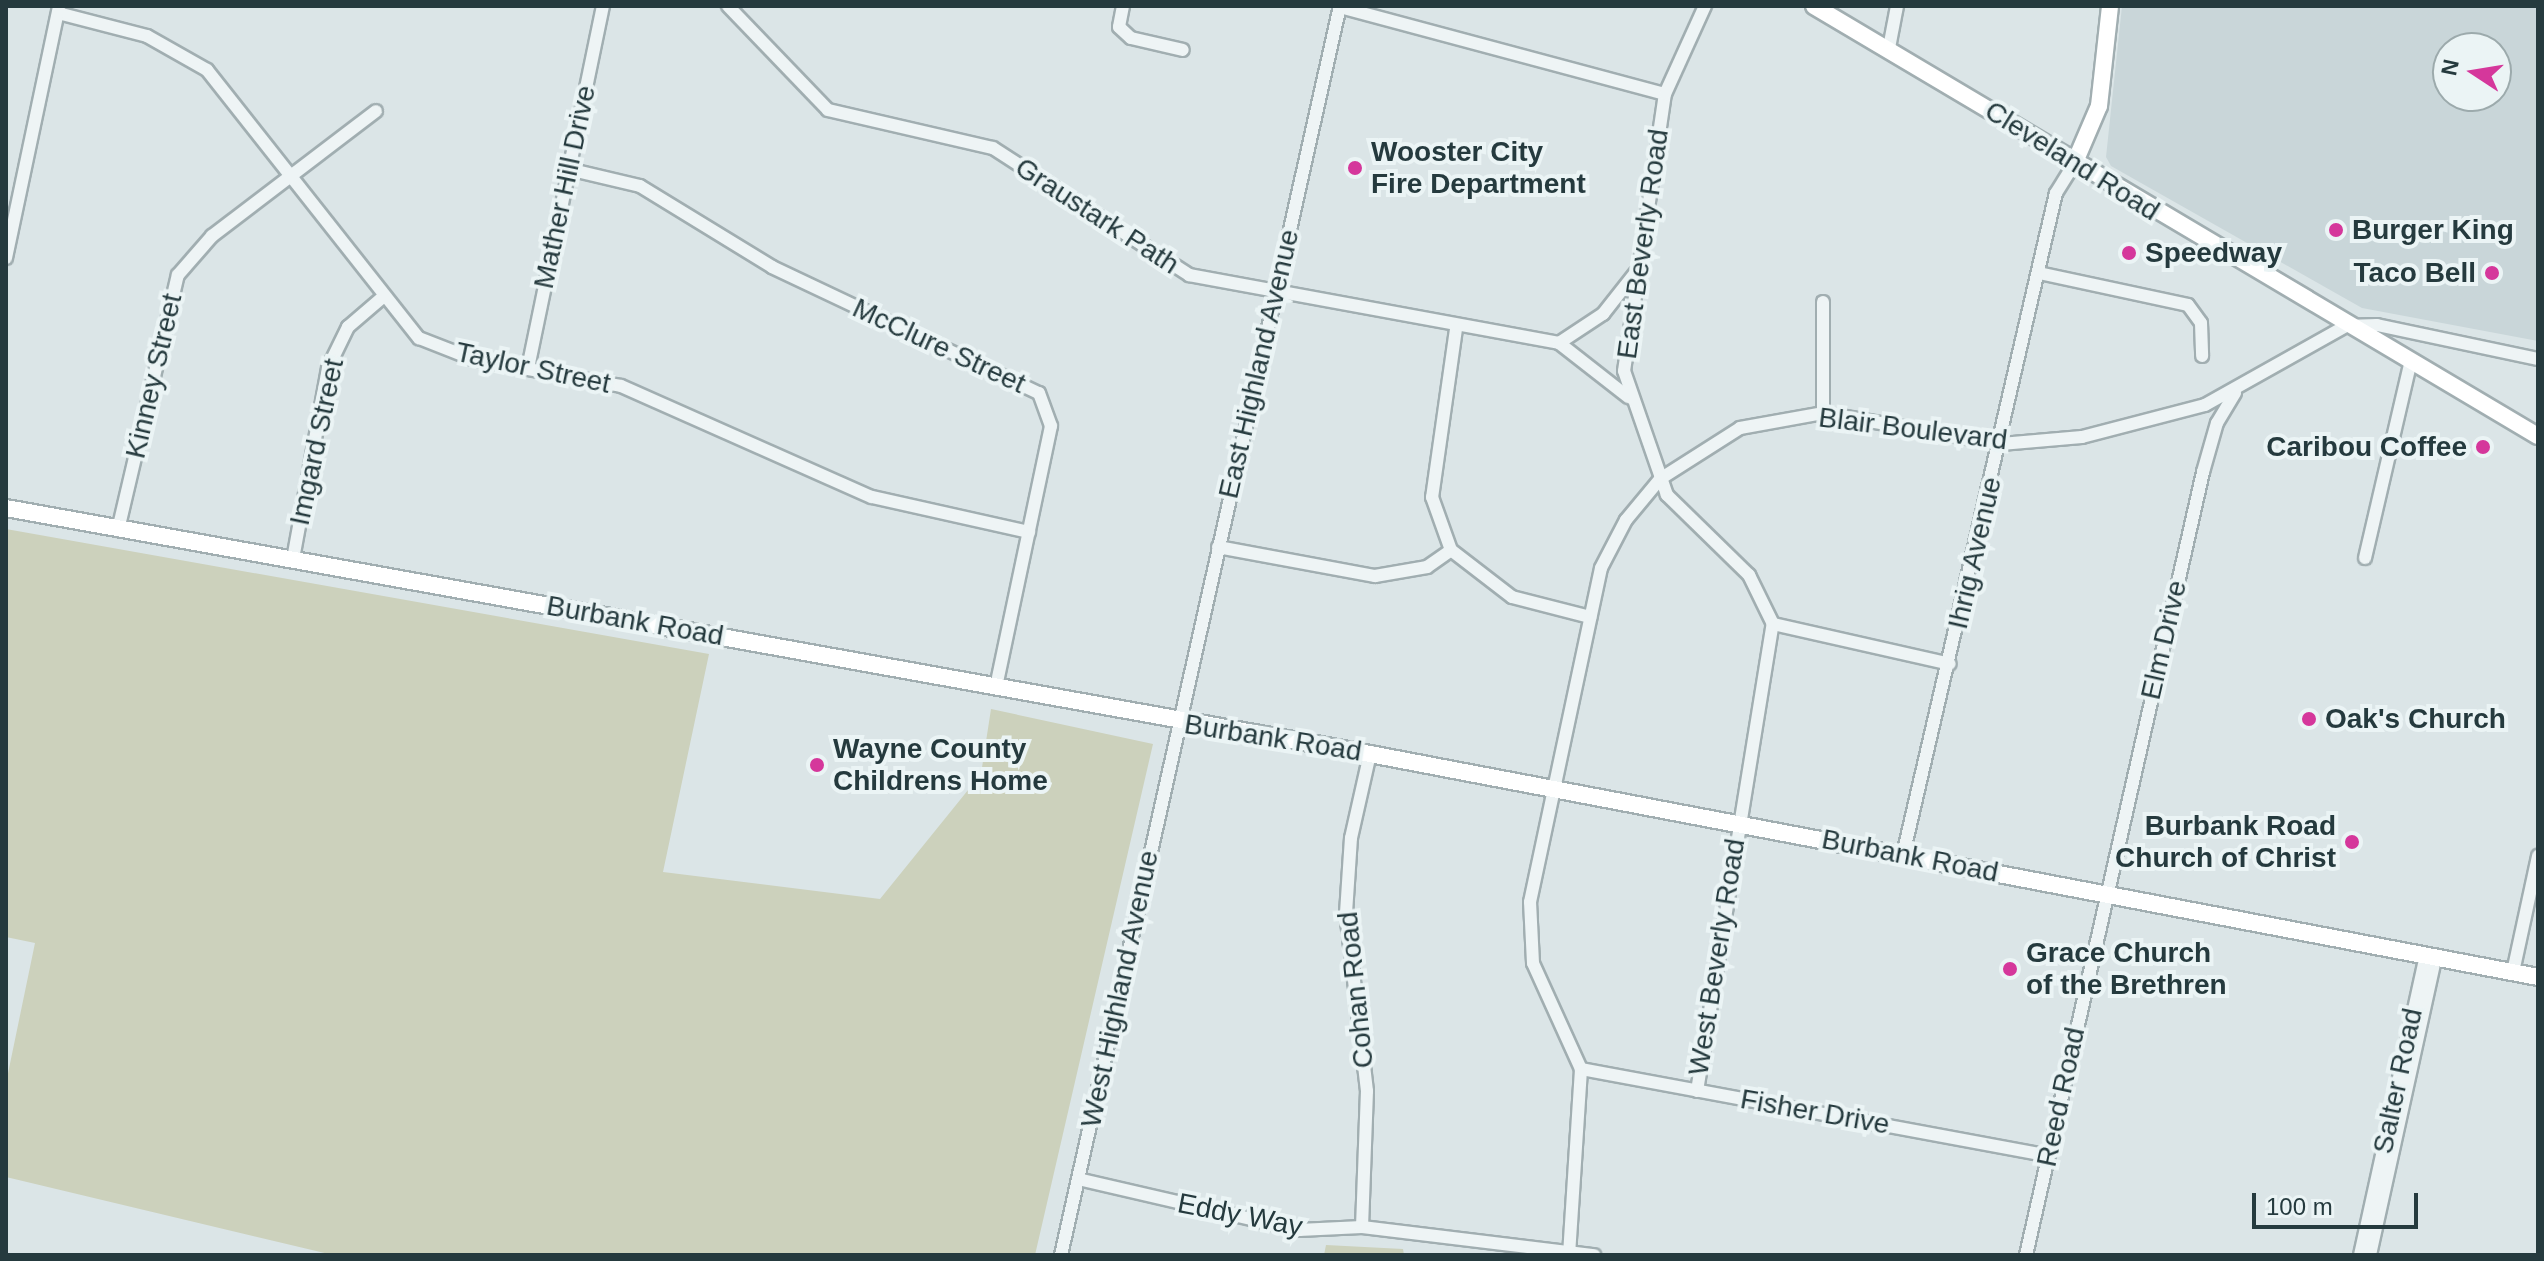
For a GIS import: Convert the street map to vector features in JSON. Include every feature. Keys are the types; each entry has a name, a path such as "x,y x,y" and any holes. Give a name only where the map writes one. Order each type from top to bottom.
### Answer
{"main road":[{"path":"2075,162 2099,106 2110,6"},
{"name":"Cleveland Road","path":"1823,9 2346,326 2538,436"},
{"name":"Burbank Road","path":"6,508 1178,723 1370,754 2538,977"}],"street":[{"name":"Mather Hill Drive","path":"528,368 603,6"},
{"name":"Graustark Path","path":"728,6 828,110 993,148 1172,267 1274,295 1456,329 1559,343"},
{"path":"1123,6 1119,27 1131,38 1183,50"},
{"name":"East Beverly Road","path":"1705,6 1665,94 1627,328 1628,397 1660,479 1683,514 1749,575 1773,624"},
{"path":"1889,48 1897,6"},
{"name":"East Highland Avenue","path":"1178,723 1340,7"},
{"path":"1340,7 1665,94"},
{"path":"6,258 58,9"},
{"name":"Taylor Street","path":"58,9 147,36 207,70 405,326 435,347 621,386 902,507 1029,532"},
{"name":"Kinney Street","path":"118,530 178,275 212,236 376,111"},
{"name":"Ihrig Avenue","path":"1903,855 2001,444 2056,193 2075,162"},
{"name":"McClure Street","path":"568,169 640,186 772,267 1039,393 1051,426 996,688"},
{"path":"1628,397 1559,343 1603,314 1638,270"},
{"path":"2039,273 2188,305 2201,323 2202,356"},
{"name":"Imgard Street","path":"293,559 328,368 348,327 383,297"},
{"path":"1823,302 1823,413"},
{"path":"2346,326 2377,325 2538,359"},
{"name":"Blair Boulevard","path":"1581,1069 1533,963 1530,935 1539,846 1555,789 1590,617 1608,552 1660,479 1740,428 1823,413 2001,444 2096,434 2235,392 2346,326"},
{"path":"1456,329 1432,497 1451,550 1512,597 1590,617"},
{"path":"2365,558 2410,364"},
{"name":"Elm Drive","path":"2105,892 2210,447 2235,392"},
{"path":"1218,547 1375,576 1427,567 1451,550"},
{"path":"1738,823 1773,624 1950,664"},
{"name":"West Highland Avenue","path":"1061,1255 1178,723"},
{"name":"Cohan Road","path":"1362,1227 1367,1091 1346,913 1351,838 1370,754"},
{"name":"West Beverly Road","path":"1697,1091 1738,823"},
{"path":"2513,972 2538,856"},
{"name":"Reed Road","path":"2026,1255 2105,892"},
{"path":"2370,1255 2431,955"},
{"name":"Salter Road","path":"2360,1255 2431,955"},
{"path":"1570,1253 1581,1069"},
{"name":"Fisher Drive","path":"1581,1069 2049,1156"},
{"name":"Eddy Way","path":"1078,1179 1299,1230 1362,1227 1594,1255"}],"shaded area":[{"path":"2122,6 2538,6 2538,341 2362,308 2111,166 2106,157"}],"green space":[{"path":"6,529 709,654 663,872 880,899 981,774 991,709 1153,744 1035,1255 333,1255 6,1177 6,1083 35,943 6,937"},
{"path":"1326,1245 1403,1249 1404,1255 1324,1255"}],"place":[{"name":"Wooster City Fire Department","path":"1355,168"},
{"name":"Burger King","path":"2336,230"},
{"name":"Speedway","path":"2129,253"},
{"name":"Taco Bell","path":"2492,273"},
{"name":"Caribou Coffee","path":"2483,447"},
{"name":"Oak's Church","path":"2309,719"},
{"name":"Wayne County Childrens Home","path":"817,765"},
{"name":"Burbank Road Church of Christ","path":"2352,842"},
{"name":"Grace Church of the Brethren","path":"2010,969"}]}
